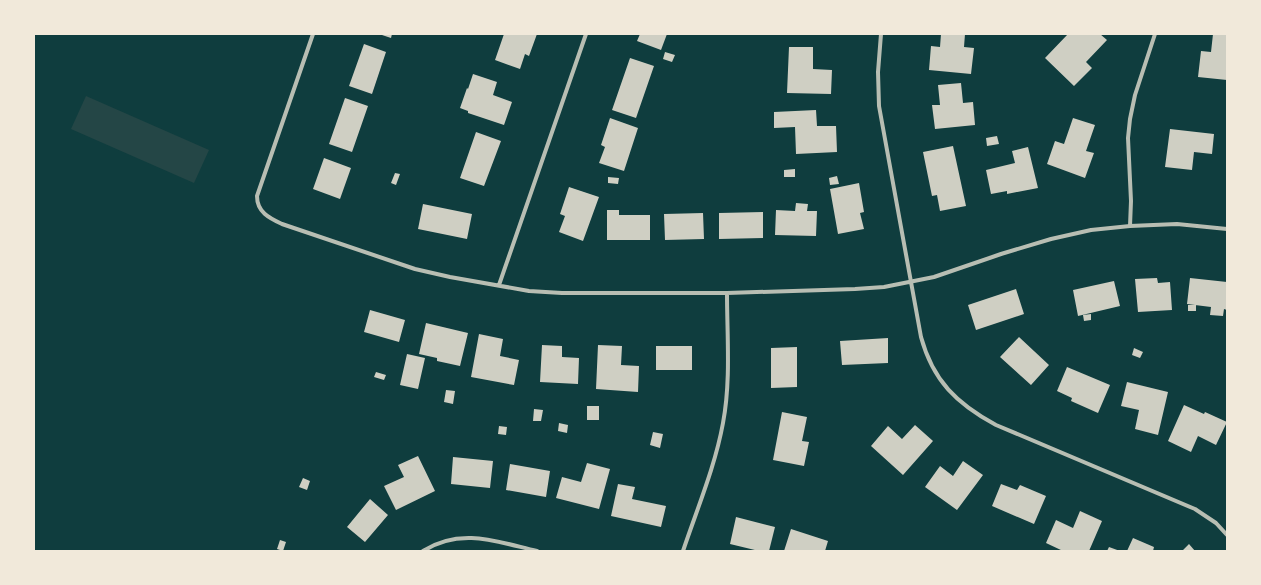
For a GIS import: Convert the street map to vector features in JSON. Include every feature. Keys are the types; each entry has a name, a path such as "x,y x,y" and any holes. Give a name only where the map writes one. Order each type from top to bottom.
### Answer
{"street":[{"path":"313,34 257,196 259,208 268,217 282,224 415,269 450,277 529,291 562,293 727,293 855,289 911,282 934,277 1051,238 1091,230 1130,226 1177,224 1227,229"},
{"path":"500,285 586,34"},
{"path":"881,34 878,72 879,106 924,350 942,383 964,405 979,416 996,425 1195,509 1216,522 1227,535"},
{"path":"1130,226 1131,201 1128,138 1130,119 1135,95 1155,34"},
{"path":"683,551 711,468 723,424 727,385 727,293"},
{"path":"423,551 448,540 463,537 484,538 537,551"}],"shaded area":[{"path":"86,96 209,150 194,183 71,129"}],"building":[{"path":"379,34 392,34 391,38"},
{"path":"504,34 537,34 529,56 525,54 520,69 495,60"},
{"path":"640,34 667,34 661,50 637,41"},
{"path":"941,34 965,34 964,47 974,48 971,74 929,70 931,46 940,47"},
{"path":"1068,34 1100,34 1107,40 1086,62 1092,68 1074,86 1045,58"},
{"path":"1213,34 1227,34 1227,80 1198,77 1201,51 1211,52"},
{"path":"364,44 386,52 372,94 349,86"},
{"path":"789,47 813,47 813,69 832,70 831,94 787,93"},
{"path":"665,52 675,55 672,62 663,59"},
{"path":"630,58 654,66 636,118 612,110"},
{"path":"473,74 497,82 493,95 512,102 504,125 468,113 468,111 460,108"},
{"path":"961,83 963,103 973,102 975,125 935,129 932,105 940,105 938,85"},
{"path":"345,98 368,106 352,152 329,144"},
{"path":"816,110 817,126 836,126 837,152 796,154 795,127 774,128 774,112"},
{"path":"610,118 638,128 624,171 599,163 605,147 601,145"},
{"path":"1073,118 1095,125 1086,151 1094,153 1085,178 1047,164 1055,141 1064,144"},
{"path":"1170,129 1214,134 1212,154 1194,152 1192,170 1165,167"},
{"path":"476,132 501,141 484,186 460,178"},
{"path":"997,136 999,144 987,146 986,138"},
{"path":"953,146 966,206 940,211 937,195 932,196 923,152"},
{"path":"1028,147 1038,188 1007,194 1007,191 991,194 986,170 1015,163 1012,151"},
{"path":"324,158 351,168 340,199 313,189"},
{"path":"795,169 795,177 784,177 784,170"},
{"path":"395,173 400,174 396,185 391,183"},
{"path":"837,176 839,184 830,185 829,178"},
{"path":"608,177 619,178 618,184 608,183"},
{"path":"859,183 864,212 860,213 864,229 838,234 830,189"},
{"path":"569,187 599,197 583,241 559,232 565,216 560,214"},
{"path":"796,203 808,204 807,211 817,211 816,236 775,235 776,210 795,211"},
{"path":"423,204 472,214 467,239 418,229"},
{"path":"607,210 619,210 619,215 650,215 650,240 607,240"},
{"path":"763,212 763,238 719,239 719,213"},
{"path":"703,213 704,239 665,240 664,214"},
{"path":"1157,278 1158,283 1170,282 1172,310 1138,312 1135,279"},
{"path":"1190,278 1227,282 1227,310 1224,309 1223,316 1210,315 1211,307 1187,304"},
{"path":"1114,281 1120,306 1078,316 1073,290"},
{"path":"1016,289 1024,314 976,330 968,305"},
{"path":"1188,305 1196,305 1196,311 1188,311"},
{"path":"370,310 405,320 399,342 364,332"},
{"path":"1091,314 1091,320 1084,321 1083,315"},
{"path":"426,323 468,333 460,366 437,361 437,358 419,354"},
{"path":"479,334 503,339 500,356 519,360 514,385 471,377"},
{"path":"1019,337 1049,365 1031,385 1000,357"},
{"path":"888,338 888,363 842,365 840,341"},
{"path":"542,345 562,346 562,357 579,358 578,384 540,382"},
{"path":"598,345 622,346 621,365 639,366 638,392 596,389"},
{"path":"656,346 692,346 692,370 656,370"},
{"path":"797,347 797,387 771,388 771,348"},
{"path":"1134,348 1143,352 1140,358 1132,355"},
{"path":"407,354 425,358 418,389 400,385"},
{"path":"1067,367 1110,385 1098,413 1071,401 1072,398 1057,391"},
{"path":"376,372 386,375 384,380 374,377"},
{"path":"1127,382 1168,392 1158,435 1135,429 1139,410 1121,406"},
{"path":"446,390 455,391 453,404 444,402"},
{"path":"1184,405 1204,414 1205,412 1227,422 1216,445 1198,436 1191,452 1168,441"},
{"path":"587,406 599,406 599,420 587,420"},
{"path":"534,409 543,410 541,421 533,421"},
{"path":"782,412 807,417 802,441 809,442 804,466 773,460"},
{"path":"559,423 568,425 567,433 558,431"},
{"path":"915,425 933,441 903,475 871,446 888,426 902,439"},
{"path":"499,426 507,427 506,435 498,434"},
{"path":"653,432 663,434 660,448 650,445"},
{"path":"418,456 435,491 396,510 384,486 404,477 398,465"},
{"path":"453,457 493,461 490,488 451,484"},
{"path":"963,461 983,475 957,510 925,487 940,466 953,476"},
{"path":"587,463 610,469 599,509 556,498 562,477 581,482"},
{"path":"510,464 550,471 546,497 506,490"},
{"path":"303,478 310,481 307,490 299,487"},
{"path":"618,484 635,487 632,499 666,506 661,527 611,516"},
{"path":"1001,484 1017,490 1020,485 1046,496 1034,524 992,506"},
{"path":"370,499 388,515 365,542 347,527"},
{"path":"1080,511 1102,521 1089,551 1063,551 1046,543 1056,520 1073,528"},
{"path":"736,517 775,527 769,551 759,551 730,544"},
{"path":"791,529 828,541 825,551 784,551"},
{"path":"1133,538 1154,547 1153,551 1127,551"},
{"path":"280,540 286,542 283,551 277,549"},
{"path":"1189,544 1195,551 1182,551"},
{"path":"1109,547 1120,551 1107,551"}]}
